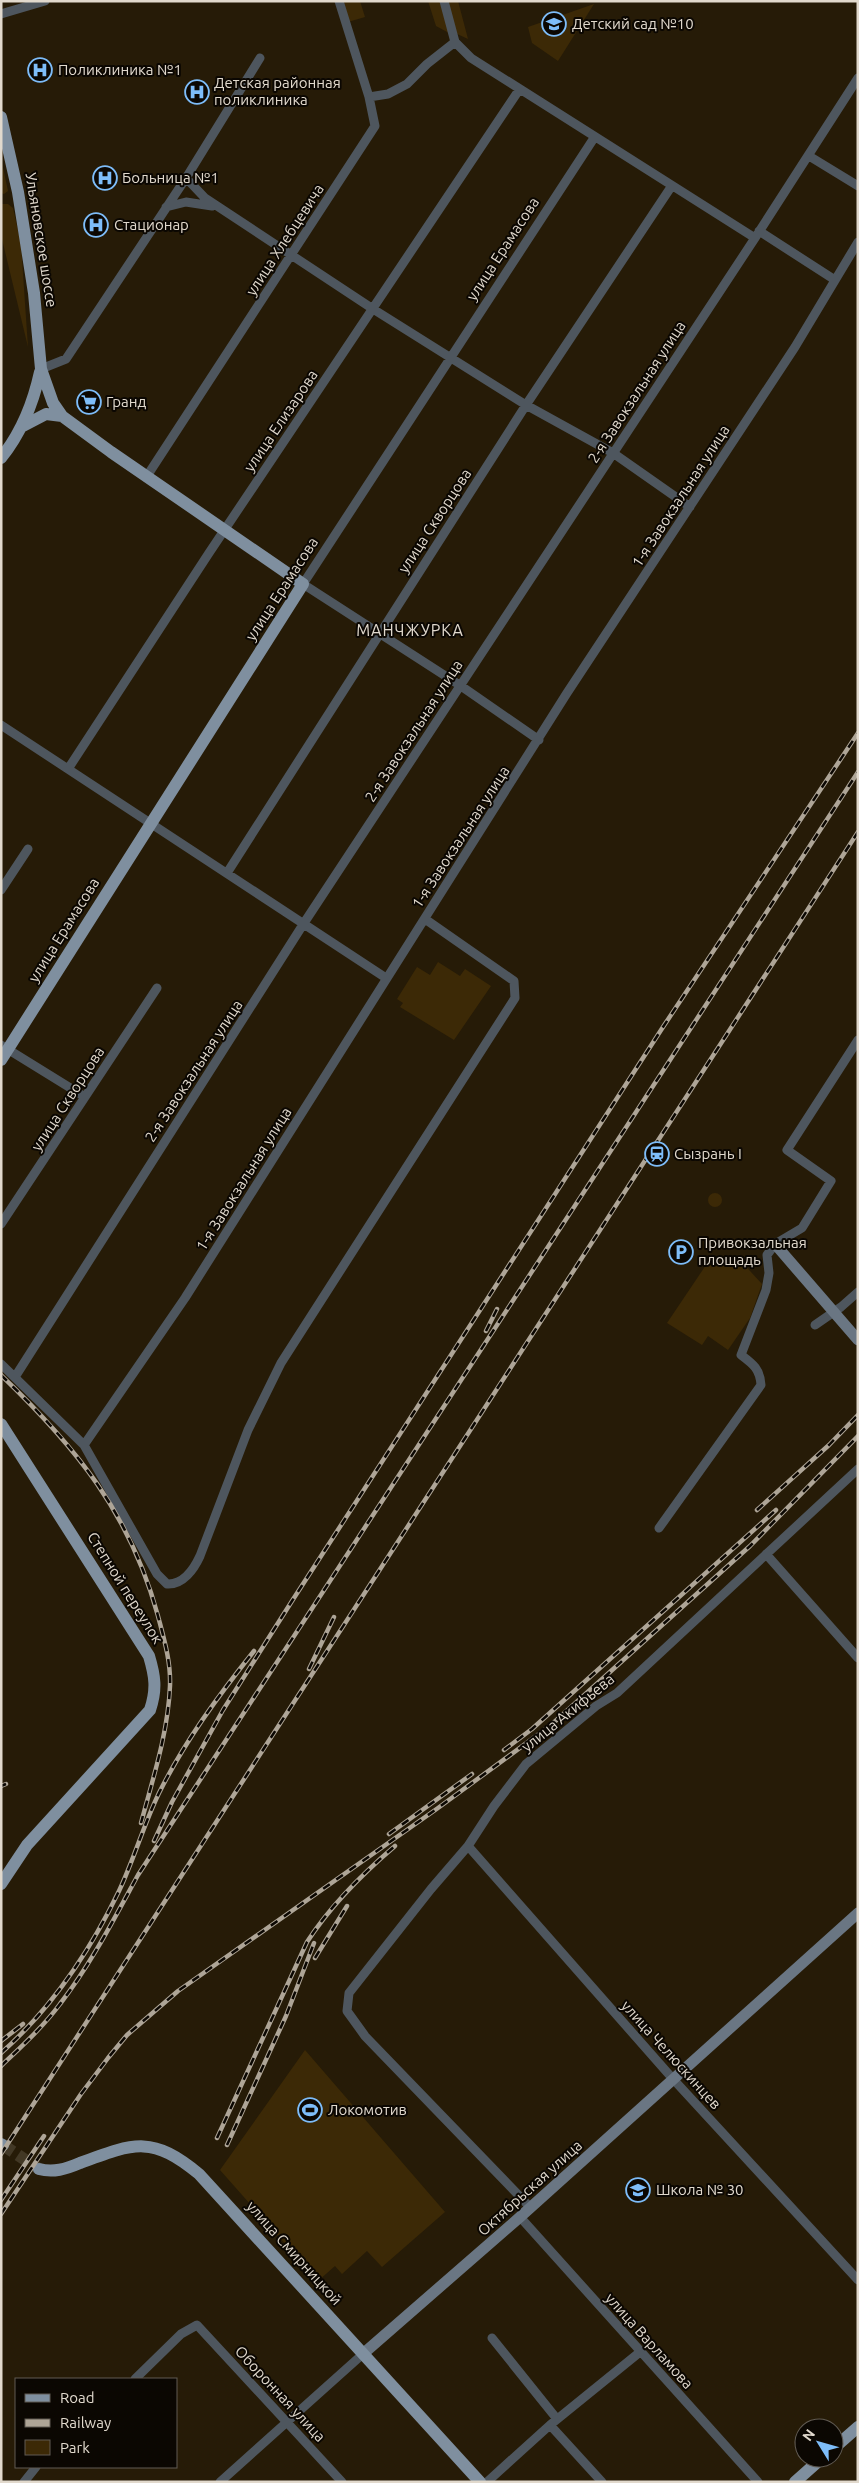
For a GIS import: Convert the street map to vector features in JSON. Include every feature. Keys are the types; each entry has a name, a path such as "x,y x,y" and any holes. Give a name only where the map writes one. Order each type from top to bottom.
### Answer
{"main road":[{"name":"Ульяновское шоссе","path":"1,118 18,192 34,293 41,369"},
{"path":"41,369 46,389 62,416 303,584"},
{"path":"1,458 23,426 31,407 41,369"},
{"path":"23,426 46,414 62,416"},
{"name":"улица Ерамасова","path":"4,1051 303,584"},
{"path":"779,1241 858,1340"},
{"name":"Степной переулок","path":"1,1424 149,1656 156,1679 156,1694 150,1710 27,1845 1,1884"},
{"name":"Октябрьская улица","path":"364,2353 520,2217 858,1913"},
{"name":"улица Смирницкой","path":"39,2169 59,2170 126,2148 150,2147 168,2152 199,2174 480,2482"},
{"path":"844,2439 858,2427"},
{"path":"795,2482 811,2468"}],"street":[{"path":"1,14 45,1"},
{"name":"улица Хлебцевича","path":"147,476 375,126 369,97 339,1"},
{"path":"444,1 455,42 471,58 671,187 835,280"},
{"path":"369,97 388,94 407,84 455,42"},
{"path":"41,369 66,359 186,178 260,58"},
{"name":"2-я Завокзальная улица","path":"15,1377 304,924 757,235 858,78"},
{"name":"улица Елизарова","path":"68,769 224,530 519,90"},
{"name":"улица Ерамасова","path":"303,584 594,138"},
{"path":"808,156 858,186"},
{"path":"186,178 199,193 217,207 373,309 526,405 613,453 690,507"},
{"name":"улица Скворцова","path":"227,873 526,405 671,187"},
{"path":"166,208 186,202 217,207"},
{"name":"1-я Завокзальная улица","path":"84,1444 185,1298 568,693 795,347 858,242"},
{"path":"303,584 461,686 539,740"},
{"path":"1,725 386,978"},
{"path":"1,890 28,849"},
{"path":"1,1364 84,1444 157,1574 168,1584 172,1585 185,1577 200,1556 248,1430 281,1363 515,998 514,981 425,920"},
{"name":"улица Скворцова","path":"1,1224 157,988"},
{"path":"659,1528 761,1385 760,1374 755,1366 741,1355 766,1290 769,1273 767,1255 779,1241 802,1228 831,1181 787,1150 858,1040"},
{"path":"4,1051 85,1097"},
{"path":"815,1325 841,1307 858,1292"},
{"name":"улица Акифьева","path":"530,2208 383,2057 350,2016 346,2002 349,1993 431,1889 468,1846 494,1806 526,1764 596,1706 616,1693 858,1469"},
{"path":"766,1554 858,1658"},
{"name":"улица Челюскинцев","path":"468,1846 673,2079 858,2280"},
{"name":"улица Варламова","path":"520,2217 758,2482"},
{"name":"Оборонная улица","path":"136,2378 181,2334 197,2325 342,2482"},
{"path":"492,2338 553,2422 602,2482"},
{"path":"487,2482 553,2422 640,2352"},
{"name":"Октябрьская улица","path":"223,2481 364,2353"},
{"path":"24,2482 35,2468"}],"green space":[{"path":"341,1 360,1 365,17 348,22"},
{"path":"428,1 441,1 449,33 436,26"},
{"path":"445,1 458,1 468,39 455,33"},
{"path":"594,4 558,61 532,43 528,27"},
{"path":"1,158 8,191 4,194 1,193"},
{"path":"1,204 8,204 13,208 21,244 28,347 1,235"},
{"path":"438,962 460,976 465,969 491,986 454,1040 400,1007 403,1003 397,999 417,967 430,975"},
{"path":"715,1193 720,1195 722,1200 720,1205 715,1207 710,1205 708,1200 710,1195"},
{"path":"720,1257 739,1259 762,1284 750,1318 728,1350 708,1336 702,1345 667,1323 706,1265"},
{"name":"Локомотив","path":"305,2050 445,2212 382,2267 367,2251 342,2274 335,2266 318,2281 220,2170"}],"tunnel":[{"path":"3,2145 39,2169"}],"railway":[{"path":"154,1841 172,1802 223,1710 292,1601 663,1027 858,733"},
{"path":"1,2066 47,2021 82,1973 138,1875 858,772"},
{"path":"1,2154 858,832"},
{"path":"486,1331 497,1309"},
{"path":"1,1375 76,1456 116,1513 146,1579 158,1616 167,1651 170,1686 169,1704 159,1755 141,1823"},
{"path":"757,1510 829,1445 858,1415"},
{"path":"1,2214 81,2094 127,2035 178,1991 438,1808 551,1725 750,1546 858,1436"},
{"path":"504,1750 532,1729 776,1510"},
{"path":"309,1669 334,1617"},
{"path":"1,2053 53,1998 82,1957 119,1891 159,1793 169,1774 203,1719 254,1651"},
{"path":"389,1834 472,1774"},
{"path":"1,1786 6,1784"},
{"path":"217,2138 307,1942 326,1915 347,1891 395,1846"},
{"path":"315,1958 347,1906"},
{"path":"227,2145 286,2016 314,1943"},
{"path":"1,2041 23,2024"},
{"path":"1,2200 44,2136"}],"place":[{"name":"Детский сад №10","path":"554,24"},
{"name":"Поликлиника №1","path":"40,70"},
{"name":"Детская районная поликлиника","path":"197,92"},
{"name":"Больница №1","path":"105,178"},
{"name":"Стационар","path":"96,225"},
{"name":"Гранд","path":"89,402"},
{"name":"Сызрань I","path":"657,1154"},
{"name":"Привокзальная площадь","path":"681,1252"},
{"name":"Локомотив","path":"310,2110"},
{"name":"Школа № 30","path":"638,2190"}],"district":[{"name":"МАНЧЖУРКА","path":"410,630"}]}
